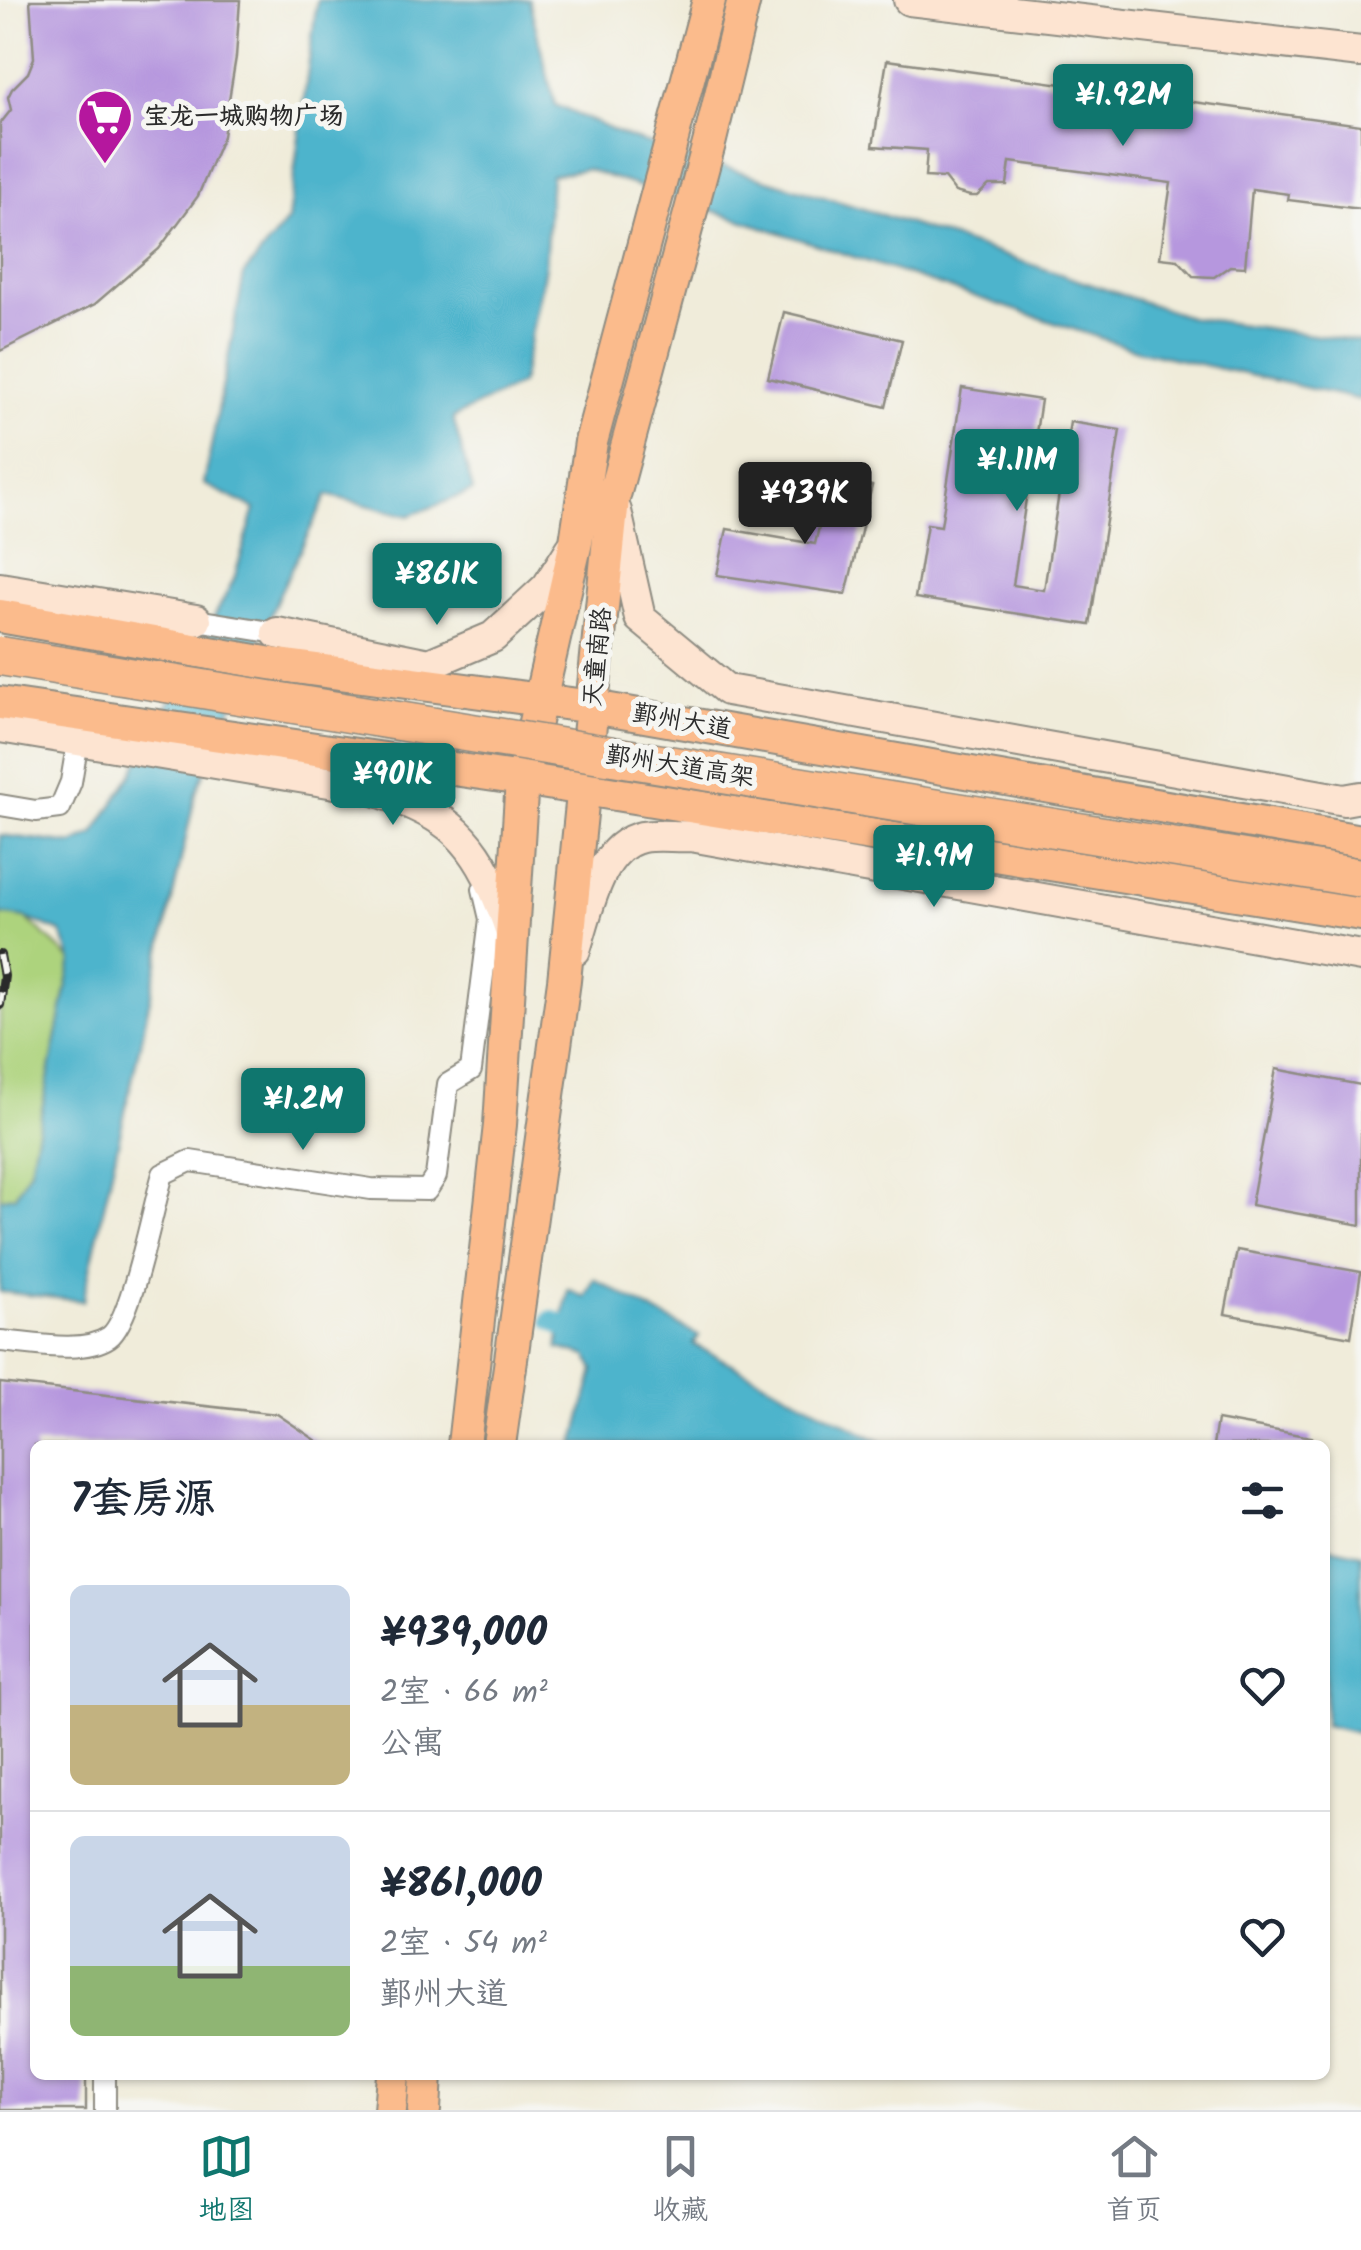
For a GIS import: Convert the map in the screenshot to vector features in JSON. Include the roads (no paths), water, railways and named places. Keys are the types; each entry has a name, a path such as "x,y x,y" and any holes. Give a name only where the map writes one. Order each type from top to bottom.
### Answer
{"highway":[{"name":"鄞州大道高架","path":"0,656 1361,878"},
{"name":"鄞州大道高架","path":"0,682 1361,900"}],"main road":[{"name":"天童南路","path":"465,1440 491,1226 522,779 576,542 591,442 710,0"},
{"name":"天童南路","path":"501,1440 564,981 613,499 744,0"},
{"name":"鄞州大道","path":"0,616 187,633 538,700 593,706 1361,841"},
{"path":"0,703 135,736 250,739 1361,914"},
{"path":"390,2110 393,2080"},
{"path":"424,2110 426,2080"}],"street":[{"path":"909,0 1361,52"},
{"path":"613,499 640,618 726,690 1344,800 1361,796"},
{"path":"274,648 428,664 493,638 547,587 576,542"},
{"path":"0,588 187,633"},
{"path":"0,727 78,740 135,736 223,763 371,789 419,805 461,833 491,881 512,931 508,973"},
{"path":"0,805 36,812 60,808 71,782 78,740"},
{"path":"564,981 598,882 615,850 640,838 690,836 1361,956"},
{"path":"0,1341 74,1347 110,1336 128,1309 163,1174 190,1161 371,1189 426,1190 436,1176 448,1084 472,1070 490,919 476,858"},
{"path":"105,2080 106,2110"}],"water":[{"path":"317,0 529,0 555,105 630,138 870,211 1189,317 1361,342 1361,400 1137,350 586,169 551,175 545,267 521,384 453,418 473,491 409,516 327,495 279,595 196,792 83,1301 0,1292 0,1198 15,1196 30,1169 72,960 61,932 26,918 0,914 0,835 73,844 94,834 132,774 234,579 255,509 204,484 244,274 288,220"},
{"path":"594,1279 699,1336 693,1344 877,1440 575,1440 594,1370 587,1356 558,1348 568,1289 585,1297"},
{"path":"1330,1547 1361,1554 1361,1734 1330,1726"}],"waterway":[{"path":"552,1320 585,1338"}],"railway":[{"path":"0,955 4,976 0,1005"}],"place":[{"name":"宝龙一城购物广场","path":"105,166"}]}
